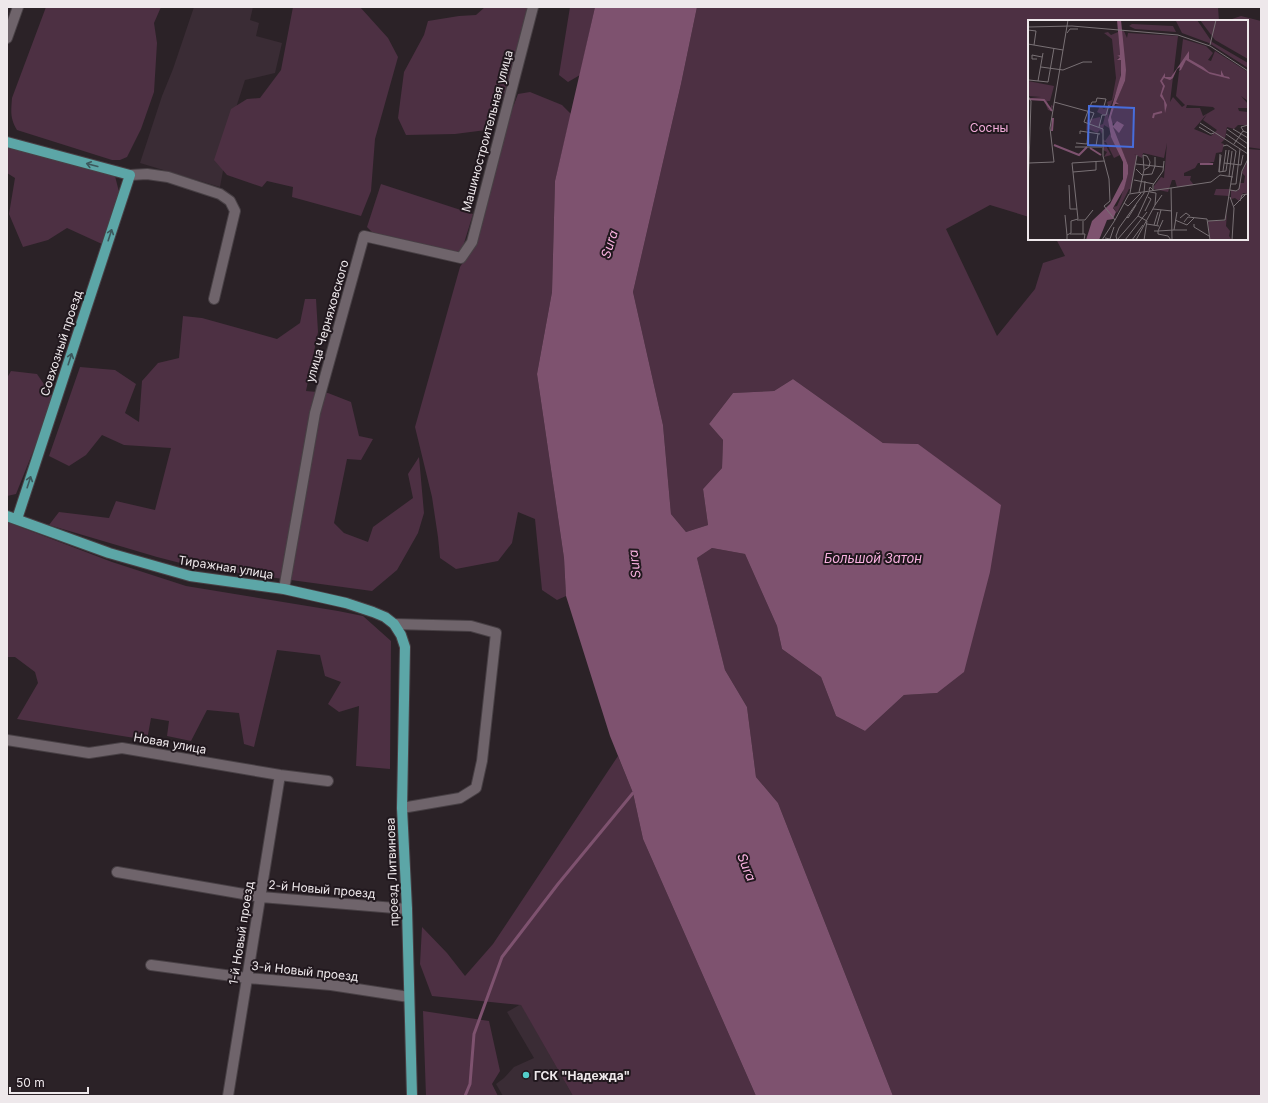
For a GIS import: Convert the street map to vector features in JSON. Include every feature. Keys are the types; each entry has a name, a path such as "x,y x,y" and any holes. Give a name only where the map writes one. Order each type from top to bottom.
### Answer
{"main road":[{"path":"7,142 130,175"},
{"name":"Совхозный проезд","path":"17,520 130,175"},
{"name":"Тиражная улица","path":"7,516 109,554 190,576 284,589 346,603 385,617 394,624"},
{"name":"проезд Литвинова","path":"394,624 401,635 405,648 402,808 407,909 412,1096"}],"street":[{"path":"7,38 18,7"},
{"name":"Машиностроительная улица","path":"364,236 461,258 472,242 533,7"},
{"path":"130,175 147,174 168,178 220,194 230,201 235,211 214,299"},
{"name":"улица Черняховского","path":"284,589 315,413 364,236"},
{"path":"394,624 471,626 496,634 482,761 476,788 460,798 402,808"},
{"name":"Новая улица","path":"7,740 88,753 122,748 280,775 328,781"},
{"name":"1-й Новый проезд","path":"228,1096 280,775"},
{"name":"2-й Новый проезд","path":"117,872 260,897 407,909"},
{"name":"3-й Новый проезд","path":"151,965 247,978 331,985 409,997"}],"shaded area":[{"path":"194,7 253,7 250,20 259,23 256,36 282,43 275,73 245,80 233,117 220,187 140,163"},
{"path":"521,1004 573,1096 503,1096 496,1084 514,1067 534,1058 507,1012"}],"green space":[{"path":"46,7 161,7 154,23 157,43 154,92 141,129 127,157 120,160 112,160 17,130 13,122 11,107 12,98"},
{"path":"293,7 360,7 388,38 398,57 375,139 371,191 361,216 292,197 293,187 267,181 262,187 227,175 214,160 231,109 247,99 260,98 281,70"},
{"path":"485,7 527,7 506,90 486,130 455,134 406,135 398,118 404,72 424,35 428,21 476,15"},
{"path":"570,7 595,7 580,75 568,82 559,75"},
{"name":"Сосны","path":"697,7 1218,7 1219,20 1028,20 1028,217 990,205 946,229 997,336 1035,289 1043,263 1065,256 1057,240 1248,240 1248,149 1261,150 1261,1096 893,1096 778,803 756,777 747,707 725,670 697,558 712,548 745,554 777,626 782,649 821,677 836,716 865,731 904,695 937,693 918,444 883,443 793,379 774,391 733,393 709,424 723,440 722,468 703,489 708,525 686,532 671,514 663,425 633,292 681,84"},
{"path":"1241,16 1261,21 1261,149 1248,147 1248,20 1229,20"},
{"path":"530,92 562,105 571,114 555,181 552,292 537,374 564,558 566,596 557,600 542,590 535,519 518,512 512,543 498,561 456,569 440,558 432,497 415,427 460,267 476,242 497,149 518,94"},
{"path":"7,146 115,176 120,196 102,244 67,228 48,240 23,247 9,214 15,178 7,173"},
{"path":"381,184 473,214 461,253 373,233 367,227"},
{"path":"305,299 316,299 318,332 306,391 328,393 351,402 359,436 373,439 361,460 347,459 334,523 344,533 368,542 373,527 413,498 408,474 419,457 424,513 418,533 397,570 372,591 196,567 49,525 59,512 109,518 116,501 155,510 171,448 124,445 102,435 86,455 69,466 49,456 80,367 115,370 136,384 125,413 139,422 142,381 158,363 179,358 183,316 202,318 277,339 300,323"},
{"path":"11,371 37,374 54,399 16,494 7,496 7,378"},
{"path":"7,522 112,562 186,586 363,616 391,641 390,769 356,766 359,706 339,712 328,704 341,682 325,676 320,655 277,650 254,747 244,744 239,713 207,710 191,741 167,736 169,721 151,718 147,740 17,719 38,683 35,672 15,657 7,657"},
{"path":"618,756 633,793 643,839 756,1096 573,1096 521,1005 432,996 420,964 422,927 447,953 465,976 493,944"},
{"path":"423,1011 489,1021 500,1071 492,1084 498,1096 426,1096"}],"water":[{"path":"595,7 697,7 681,84 633,292 663,425 671,514 686,532 708,525 703,489 722,468 723,440 709,424 733,393 774,391 793,379 883,443 918,444 1001,505 990,572 964,672 937,693 904,695 865,731 836,716 821,677 782,649 777,626 745,554 712,548 697,558 725,670 747,707 756,777 778,803 893,1096 756,1096 643,839 633,793 610,736 566,596 564,558 537,374 552,292 555,181"}],"waterway":[{"path":"465,1096 470,1084 474,1034 502,957 558,884 633,793"}],"place":[{"name":"ГСК \"Надежда\"","path":"526,1075"}],"water label":[{"name":"Sura","path":"609,244"},
{"name":"Большой Затон","path":"873,558"},
{"name":"Sura","path":"634,564"},
{"name":"Sura","path":"747,867"}]}
